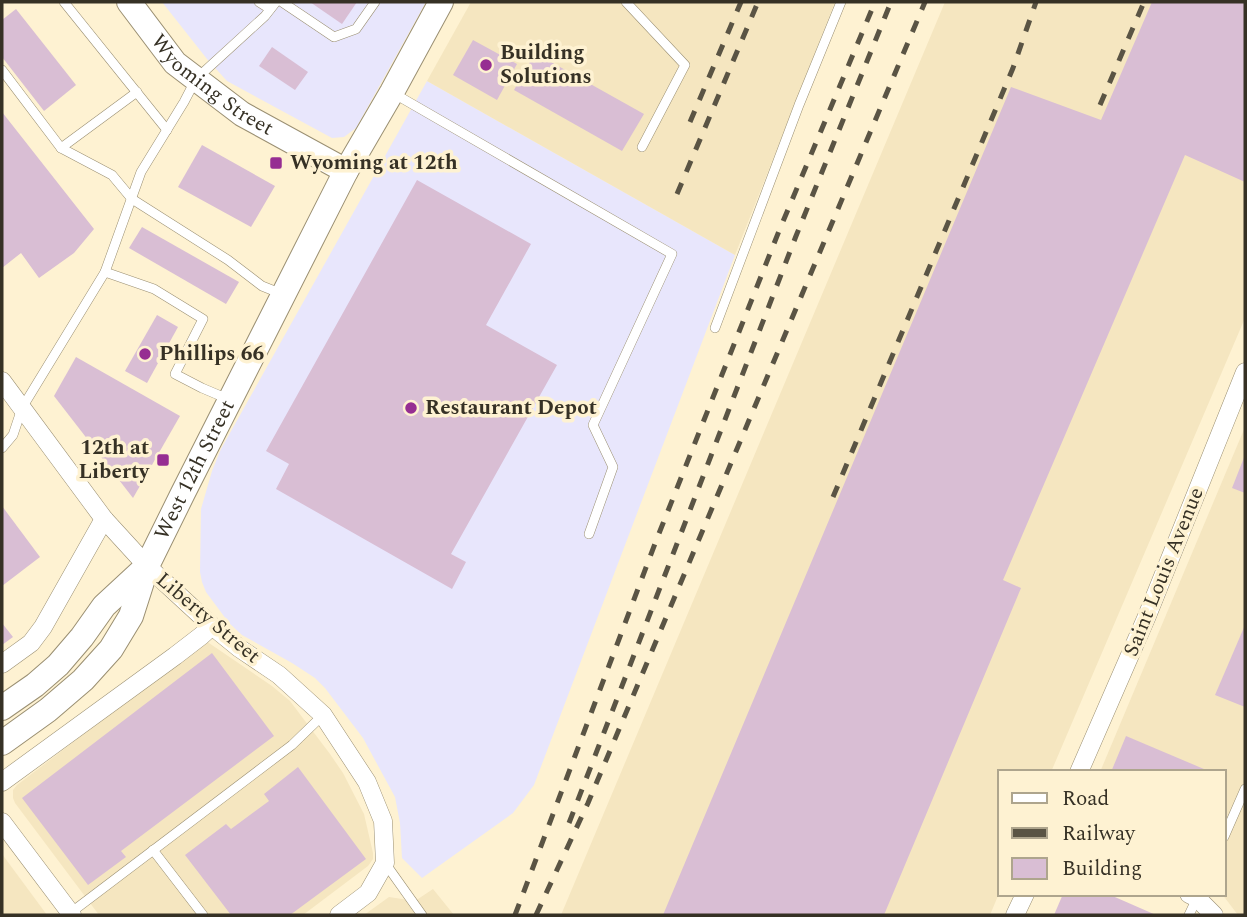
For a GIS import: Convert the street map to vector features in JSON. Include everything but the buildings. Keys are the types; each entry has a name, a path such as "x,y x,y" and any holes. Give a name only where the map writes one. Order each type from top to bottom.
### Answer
{"main road":[{"name":"Wyoming Street","path":"129,2 176,64 195,79 242,114 346,171"},
{"name":"West 12th Street","path":"4,741 48,710 83,680 111,649 131,616 147,566 283,295 346,171 441,2"},
{"name":"West 12th Street","path":"2,708 58,665 104,606 147,566"}],"street":[{"name":"Saint Louis Avenue","path":"1080,770 1147,616 1245,372"},
{"name":"Liberty Street","path":"2,382 104,519 147,566 239,649 279,675 323,715 368,782 383,821 385,863"},
{"path":"2,664 31,643 43,627 104,519"},
{"path":"2,782 175,656 212,625"},
{"path":"2,822 70,914"},
{"path":"339,915 368,893 385,863"},
{"path":"1015,915 1023,896"},
{"path":"1196,896 1214,915"}],"lane":[{"path":"64,2 167,130"},
{"path":"2,448 13,435 22,408 105,272 141,172 195,79 273,6 259,2"},
{"path":"282,2 334,37 356,29 375,2"},
{"path":"626,2 685,65 642,147"},
{"path":"715,328 841,2"},
{"path":"2,70 61,148 112,175 132,198 228,260 262,286 283,295"},
{"path":"61,148 136,92"},
{"path":"392,92 673,254 593,425 613,467 589,534"},
{"path":"105,272 154,289 202,319 175,374 230,400"},
{"path":"70,914 292,745 323,715"},
{"path":"1226,832 1245,789"},
{"path":"153,850 203,915"},
{"path":"385,863 422,915"},
{"path":"1189,915 1195,896"}],"shaded area":[{"path":"162,2 426,2 356,128 344,137 332,138 227,81"},
{"path":"471,2 835,2 735,255 427,81"},
{"path":"945,2 1245,2 1245,318 1052,770 998,770 998,896 990,915 561,915"},
{"path":"427,81 735,255 534,785 513,813 422,878 402,858 395,797 363,738 315,678 242,635 229,623 206,592 200,572 201,509 221,449"},
{"path":"1245,427 1245,915 1238,915 1224,896 1226,896 1226,770 1101,770"},
{"path":"206,641 290,701 343,773 364,814 373,859 368,866 303,915 99,915 15,803 13,790"},
{"path":"2,854 47,915 2,915"},
{"path":"433,889 454,915 364,915 389,897 415,901"}],"railway":[{"path":"690,122 741,2"},
{"path":"677,194 758,2"},
{"path":"515,915 656,541 779,231 875,2"},
{"path":"569,823 796,236 891,2"},
{"path":"536,915 588,803 925,2"},
{"path":"833,497 1013,68 1036,2"},
{"path":"1100,105 1144,2"}],"place":[{"name":"Building Solutions","path":"486,65"},
{"name":"Wyoming at 12th","path":"276,163"},
{"name":"Phillips 66","path":"145,354"},
{"name":"Restaurant Depot","path":"411,408"},
{"name":"12th at Liberty","path":"163,460"}]}
